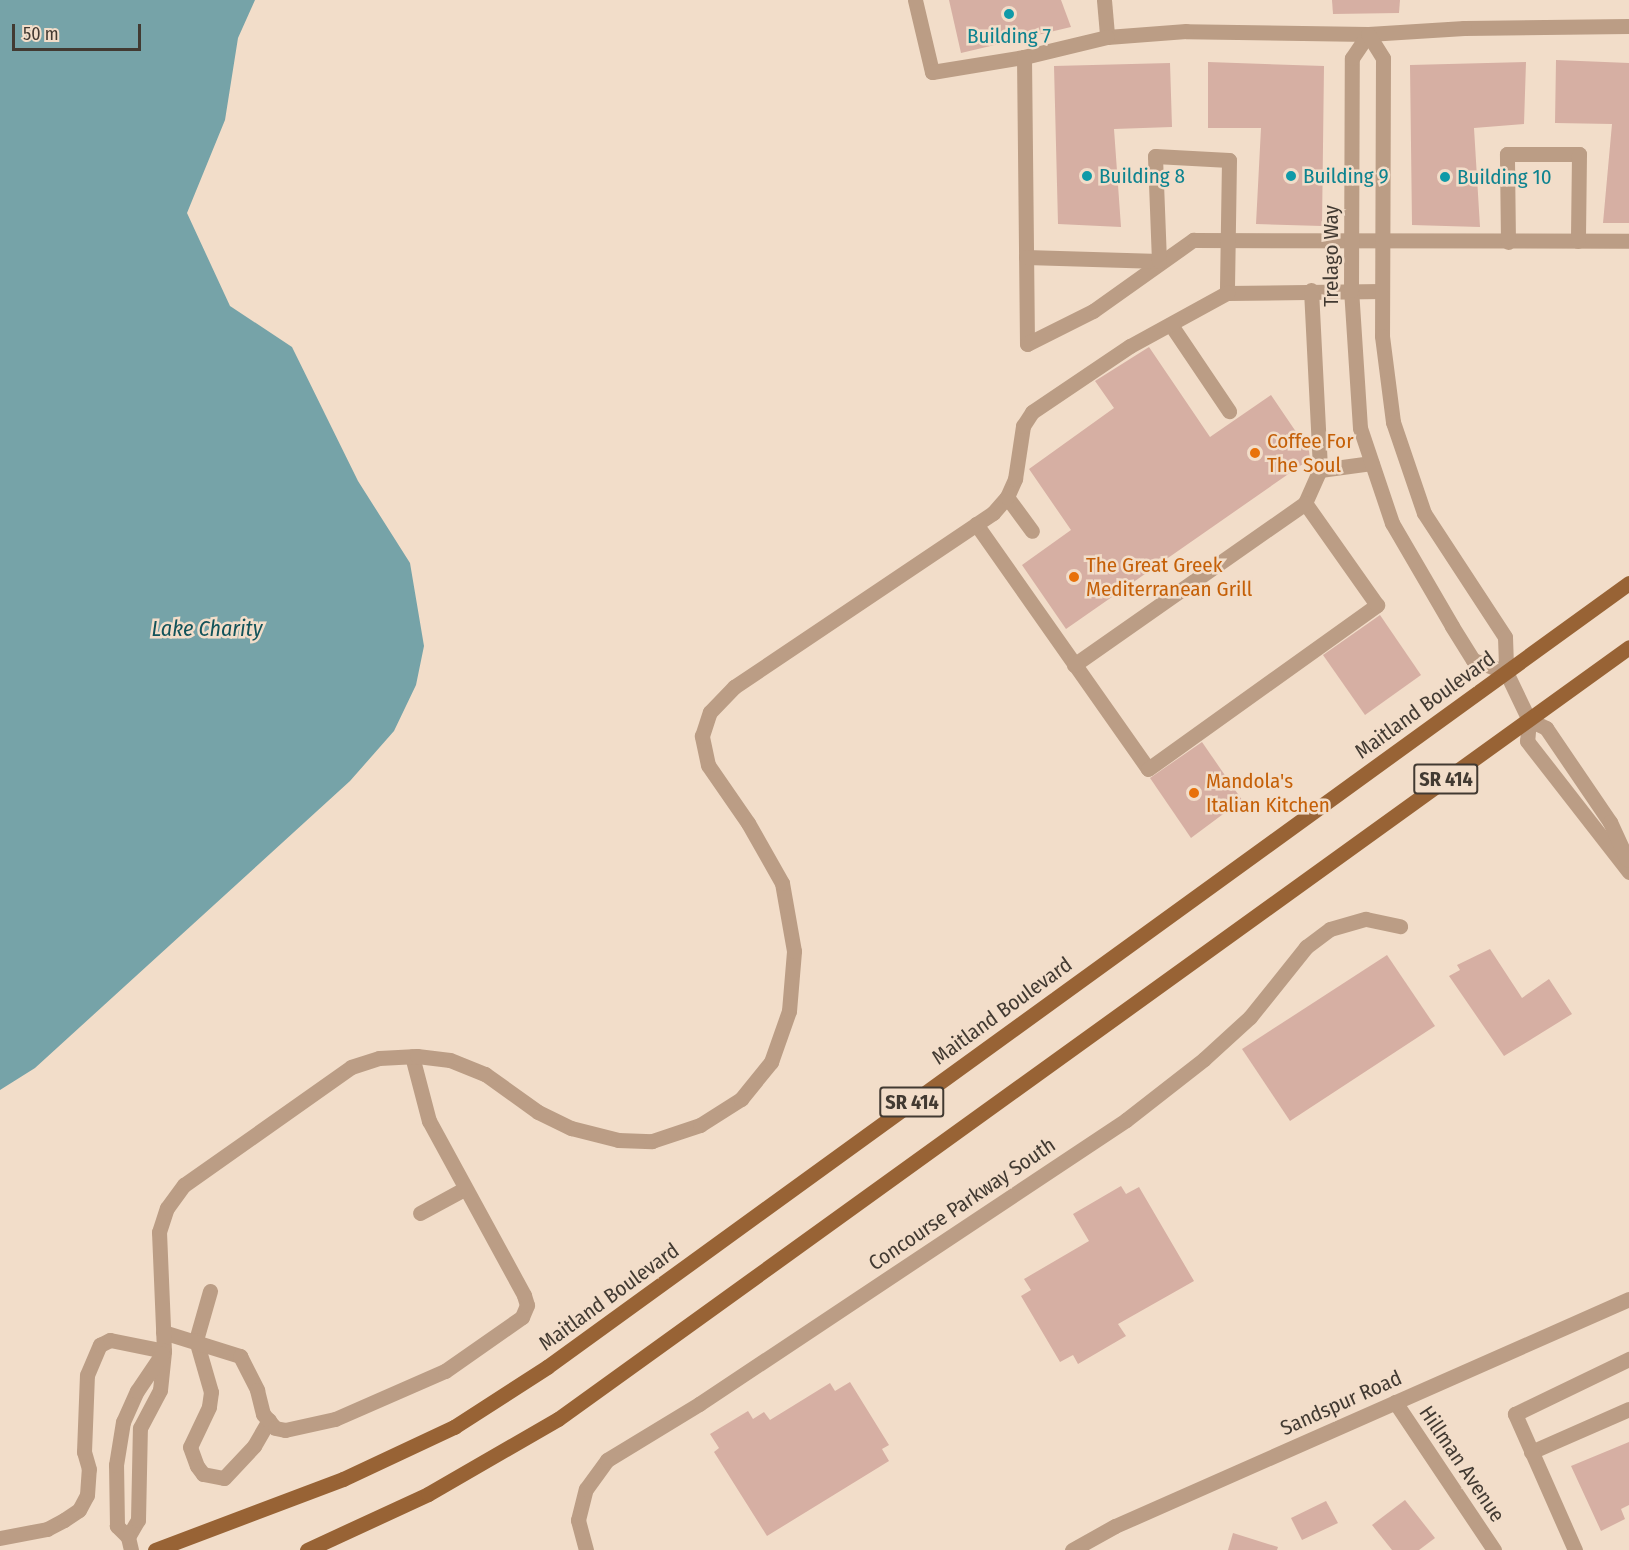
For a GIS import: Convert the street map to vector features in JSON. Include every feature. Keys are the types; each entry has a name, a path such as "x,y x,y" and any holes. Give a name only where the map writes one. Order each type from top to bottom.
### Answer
{"main road":[{"name":"Maitland Boulevard","path":"155,1550 299,1497 454,1427 547,1367 1629,583"},
{"name":"SR 414","path":"307,1550 428,1494 558,1419 1629,647"}],"street":[{"path":"915,0 932,72 1024,57 1107,37 1186,31 1368,34 1464,28 1629,27"},
{"path":"1104,0 1107,37"},
{"path":"1368,34 1383,58 1382,336 1393,422 1424,513 1505,637 1506,672 1529,720 1527,741 1629,872"},
{"name":"Trelago Way","path":"1368,34 1352,58 1351,290 1360,428 1392,523 1473,660 1506,672"},
{"path":"1024,57 1027,344 1094,311 1159,261 1193,240 1351,240 1382,243 1629,240"},
{"path":"1508,242 1507,154 1579,154 1578,241"},
{"path":"1159,261 1155,156 1229,160 1227,293"},
{"path":"1026,257 1159,261"},
{"path":"129,1543 138,1520 140,1428 160,1390 164,1351 159,1232 167,1208 184,1185 351,1067 379,1058 411,1056 450,1060 486,1074 538,1112 571,1128 618,1140 652,1141 700,1125 741,1099 771,1062 789,1011 794,951 782,883 748,823 708,765 702,736 710,712 734,687 976,525 1007,497 1015,479 1023,426 1032,412 1130,346 1227,293 1311,290 1382,291"},
{"path":"1074,664 1305,503 1320,470 1311,290"},
{"path":"1171,325 1229,411"},
{"path":"1320,470 1372,464"},
{"path":"1007,497 1032,531"},
{"path":"976,525 1148,769 1377,605 1305,503"},
{"path":"1529,720 1546,728 1610,822 1629,863"},
{"name":"Concourse Parkway South","path":"586,1550 578,1521 586,1489 607,1460 699,1404 1126,1120 1204,1059 1250,1017 1306,947 1330,929 1366,919 1400,926"},
{"path":"163,1332 196,1340 240,1356 268,1420 285,1430 299,1428 391,1396 446,1371 522,1317 527,1305 524,1295 464,1189 429,1121 411,1056"},
{"path":"420,1213 464,1189"},
{"path":"210,1291 196,1340 211,1392 209,1407 190,1448 203,1474 224,1478 236,1467 268,1420"},
{"name":"Sandspur Road","path":"1072,1550 1115,1527 1629,1299"},
{"path":"0,1538 47,1529 64,1521 79,1510 87,1495 89,1469 84,1452 87,1375 100,1345 110,1340 164,1351"},
{"path":"129,1543 117,1526 116,1465 123,1422 137,1391 164,1351"},
{"path":"1575,1550 1515,1418 1518,1410 1629,1359"},
{"name":"Hillman Avenue","path":"1395,1402 1494,1550"},
{"path":"1531,1452 1629,1409"}],"water":[{"name":"Lake Charity","path":"0,0 255,0 238,38 225,120 187,213 230,306 292,347 358,481 410,563 424,646 416,685 394,731 350,781 35,1068 0,1090"}],"building":[{"name":"Building 7","path":"949,0 1061,0 1071,27 961,53"},
{"path":"1332,0 1400,0 1399,13 1333,14"},
{"path":"1556,60 1629,63 1629,223 1603,223 1612,124 1555,123"},
{"name":"Building 9","path":"1208,62 1324,66 1322,226 1256,224 1261,128 1208,128"},
{"name":"Building 10","path":"1526,62 1524,124 1474,128 1480,227 1412,225 1410,65"},
{"name":"Building 8","path":"1170,63 1172,127 1114,129 1121,227 1058,224 1054,66"},
{"path":"1149,347 1210,437 1271,395 1309,451 1310,459 1066,629 1022,565 1071,530 1029,469 1114,408 1095,381"},
{"path":"1380,615 1421,675 1365,715 1323,655"},
{"path":"1202,742 1242,800 1191,838 1150,778"},
{"path":"1490,949 1522,998 1549,979 1572,1014 1504,1056 1449,976 1460,970 1457,965"},
{"path":"1387,955 1435,1026 1290,1121 1242,1049"},
{"path":"1121,1186 1126,1194 1139,1187 1194,1281 1118,1324 1126,1336 1078,1364 1073,1355 1060,1362 1021,1296 1031,1290 1024,1279 1089,1241 1073,1214"},
{"path":"850,1382 889,1445 882,1449 889,1461 767,1536 714,1452 719,1448 710,1434 748,1411 753,1419 764,1412 770,1420 830,1383 835,1391"},
{"path":"1629,1442 1629,1505 1621,1509 1625,1519 1601,1531 1571,1466"},
{"path":"1405,1500 1435,1538 1419,1550 1392,1550 1372,1525"},
{"path":"1326,1501 1338,1523 1302,1540 1291,1518"},
{"path":"1233,1533 1278,1547 1277,1550 1228,1550"}],"place":[{"name":"Building 7","path":"1009,14"},
{"name":"Building 8","path":"1087,176"},
{"name":"Building 9","path":"1291,176"},
{"name":"Building 10","path":"1445,177"},
{"name":"Coffee For The Soul","path":"1255,453"},
{"name":"The Great Greek Mediterranean Grill","path":"1074,577"},
{"name":"Mandola's Italian Kitchen","path":"1194,793"}]}
